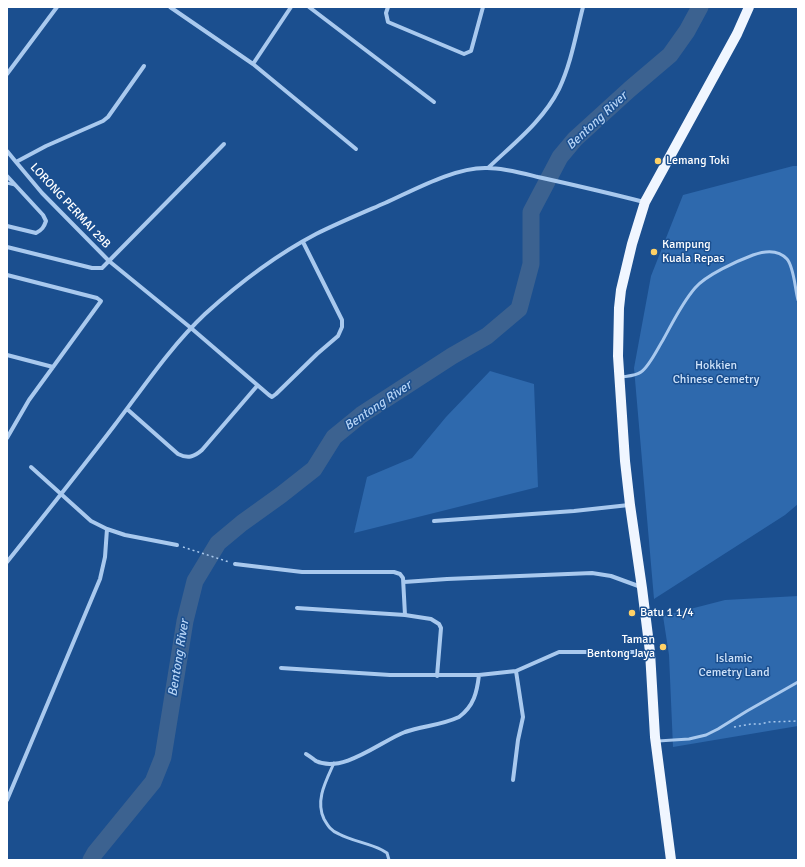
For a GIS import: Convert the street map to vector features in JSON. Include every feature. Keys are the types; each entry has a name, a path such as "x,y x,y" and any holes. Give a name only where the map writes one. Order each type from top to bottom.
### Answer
{"main road":[{"path":"671,860 656,742 650,652 630,505 619,377 618,337 621,290 632,244 645,202 737,34 749,7"}],"street":[{"path":"7,74 56,7"},
{"path":"170,7 253,64 356,149"},
{"path":"253,64 291,7"},
{"path":"309,7 434,102"},
{"path":"388,7 386,13 388,22 464,54 471,51 483,7"},
{"path":"488,168 530,129 546,110 560,88 568,64 582,7"},
{"name":"LORONG PERMAI 29B","path":"144,66 108,117 103,121 52,142 16,162 42,193 109,261 272,397 338,336 343,323 303,242"},
{"path":"7,247 96,268 102,268 224,144"},
{"path":"7,151 16,162"},
{"path":"7,562 62,494 163,362 191,328 250,278 303,242 333,226 425,185 464,170 488,168 505,170 587,187 645,202"},
{"path":"7,176 43,215 46,221 40,231 36,233 7,226"},
{"path":"7,275 101,300 24,408 7,437"},
{"path":"7,354 53,367"},
{"path":"127,410 178,454 193,457 202,450 257,386"},
{"path":"31,467 91,521 106,530 177,545"},
{"path":"434,520 574,511 630,505"},
{"path":"7,800 100,580 105,557 106,530"},
{"path":"235,564 302,572 394,572 400,574 403,578 405,615"},
{"path":"404,582 592,573 616,578 642,588"},
{"path":"296,608 405,615 431,619 439,624 441,628 437,676"},
{"path":"281,668 390,675 479,675 516,671 559,652 650,652"},
{"path":"513,780 518,740 523,717 516,671"},
{"path":"306,754 317,761 334,764 351,760 404,733 459,718 472,703 476,695 479,675"}],"lane":[{"path":"7,183 16,186"},
{"path":"619,377 641,373 658,349 680,309 696,287 709,277 745,258 760,252 772,251 781,254 788,260 798,300"},
{"path":"656,742 689,739 718,729 798,682"},
{"path":"334,764 322,792 320,806 322,815 327,825 331,830 339,835 382,850 386,853 389,860"}],"path":[{"path":"177,545 235,564"},
{"path":"734,727 769,722 798,721"}],"green space":[{"name":"Hokkien Chinese Cemetry","path":"793,166 798,166 798,504 785,515 654,599 634,368 651,276 683,195"},
{"path":"490,371 534,384 538,487 354,533 367,477 412,458 446,417"},
{"name":"Islamic Cemetry Land","path":"798,596 798,726 673,747 669,655 663,616 725,600"}],"waterway":[{"name":"Bentong River","path":"91,860 95,853 153,782 163,757 185,621 195,581 218,543 314,469 334,437 361,415 452,356 487,336 519,309 531,264 531,212 560,157 575,139 670,55 687,31 700,7"}],"place":[{"name":"Lemang Toki","path":"658,161"},
{"name":"Kampung Kuala Repas","path":"654,252"},
{"name":"Batu 1 1/4","path":"632,613"},
{"name":"Taman Bentong Jaya","path":"663,647"}]}
